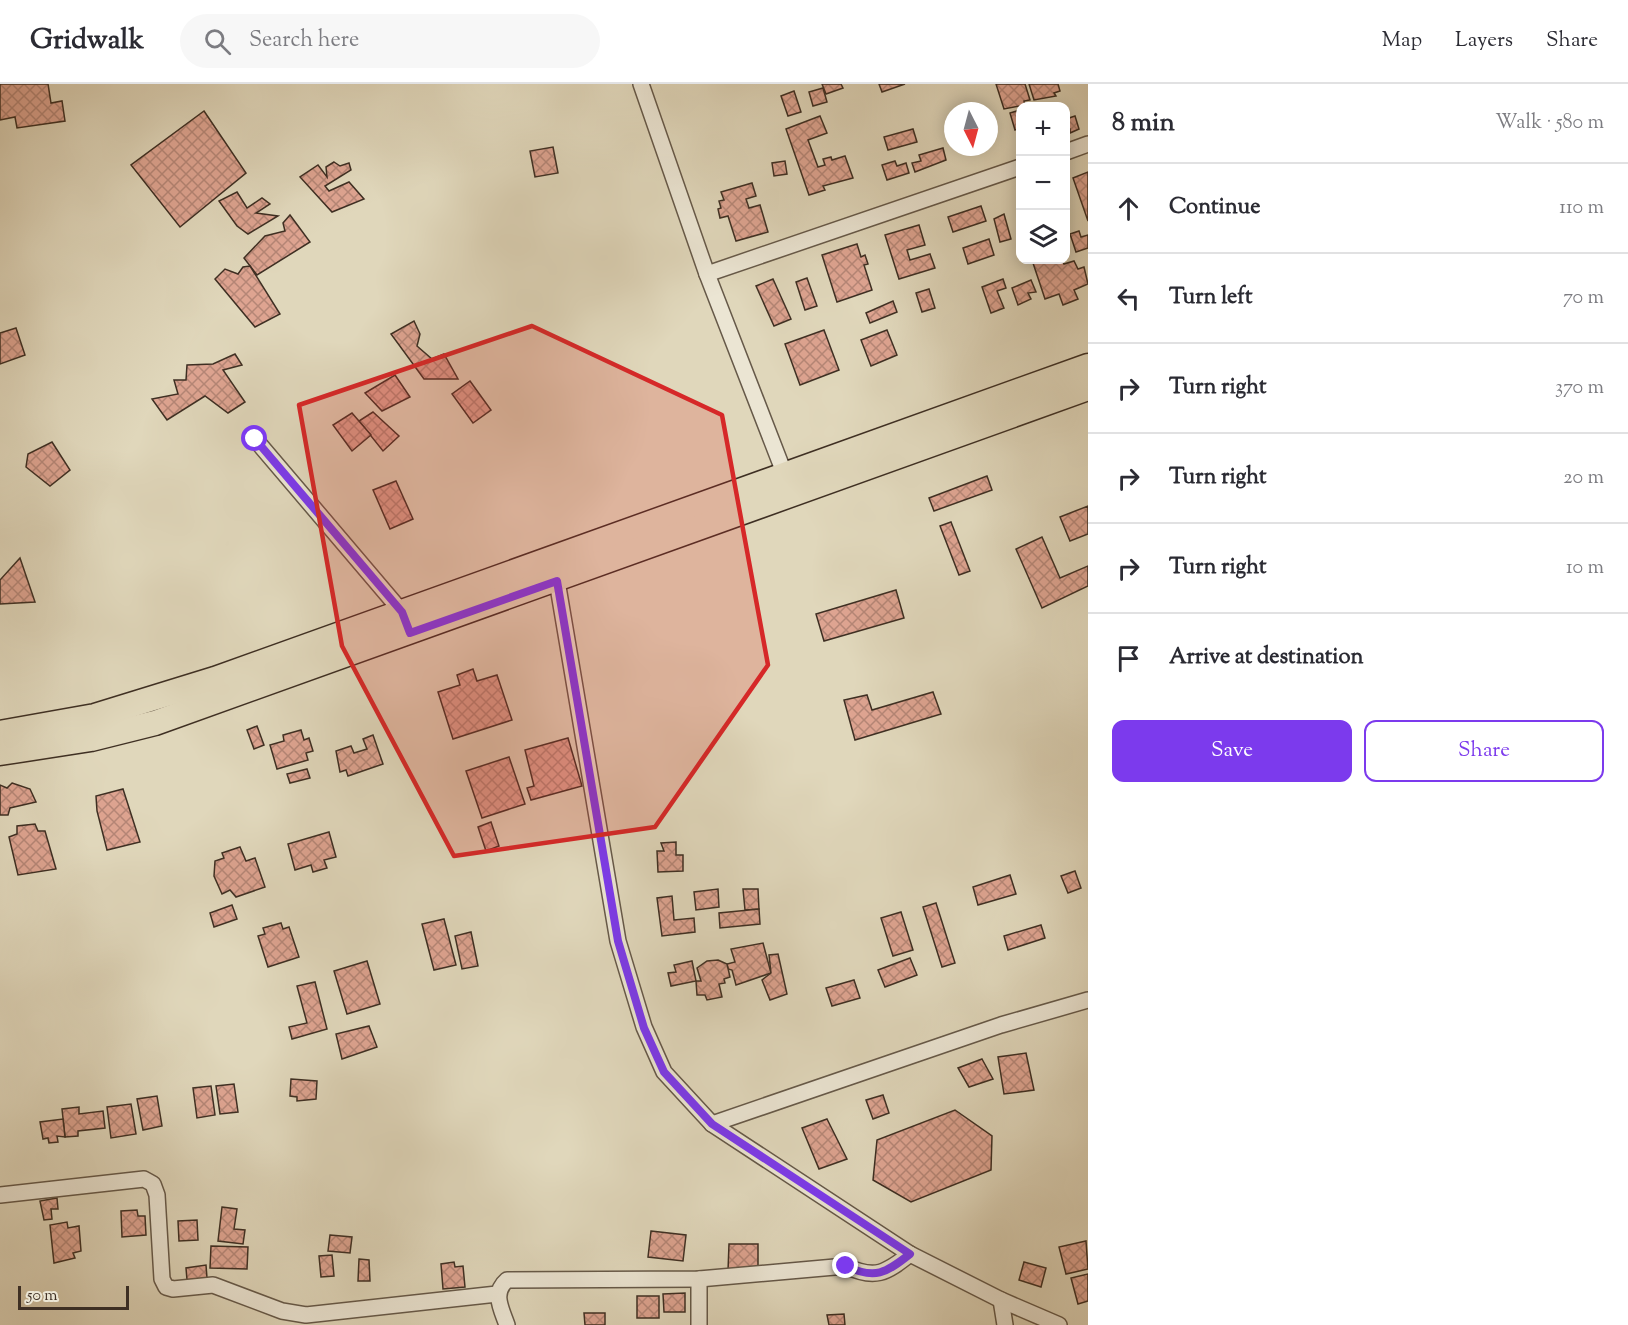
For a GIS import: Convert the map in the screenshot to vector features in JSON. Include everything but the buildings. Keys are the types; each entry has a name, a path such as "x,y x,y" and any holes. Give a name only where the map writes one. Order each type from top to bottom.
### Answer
{"main road":[{"path":"0,753 91,739 154,723 406,622 785,475 1088,366"},
{"path":"0,733 95,716 406,622 557,581 1088,388"}],"street":[{"path":"641,84 707,274 785,475"},
{"path":"1070,150 1088,144"},
{"path":"707,274 1016,168"},
{"path":"255,439 406,622"},
{"path":"557,581 618,941 644,1028 664,1072 712,1124 910,1254 1001,1300 1059,1325"},
{"path":"712,1124 1001,1025 1088,1000"},
{"path":"0,1195 144,1179 153,1184 157,1195 162,1279 166,1287 173,1289 213,1285 282,1311 306,1315 497,1294"},
{"path":"507,1325 497,1294 500,1286 507,1280 699,1279 846,1266 860,1273 874,1274 892,1269 910,1254"},
{"path":"699,1279 699,1325"},
{"path":"1001,1300 1005,1325"}],"highlighted area":[{"path":"532,326 722,415 768,665 655,827 454,856 342,646 299,405"}],"route":[{"path":"255,439 402,612 410,633 557,581 618,941 644,1028 664,1072 712,1124 910,1254 892,1269 874,1274 860,1273 846,1266"}]}
